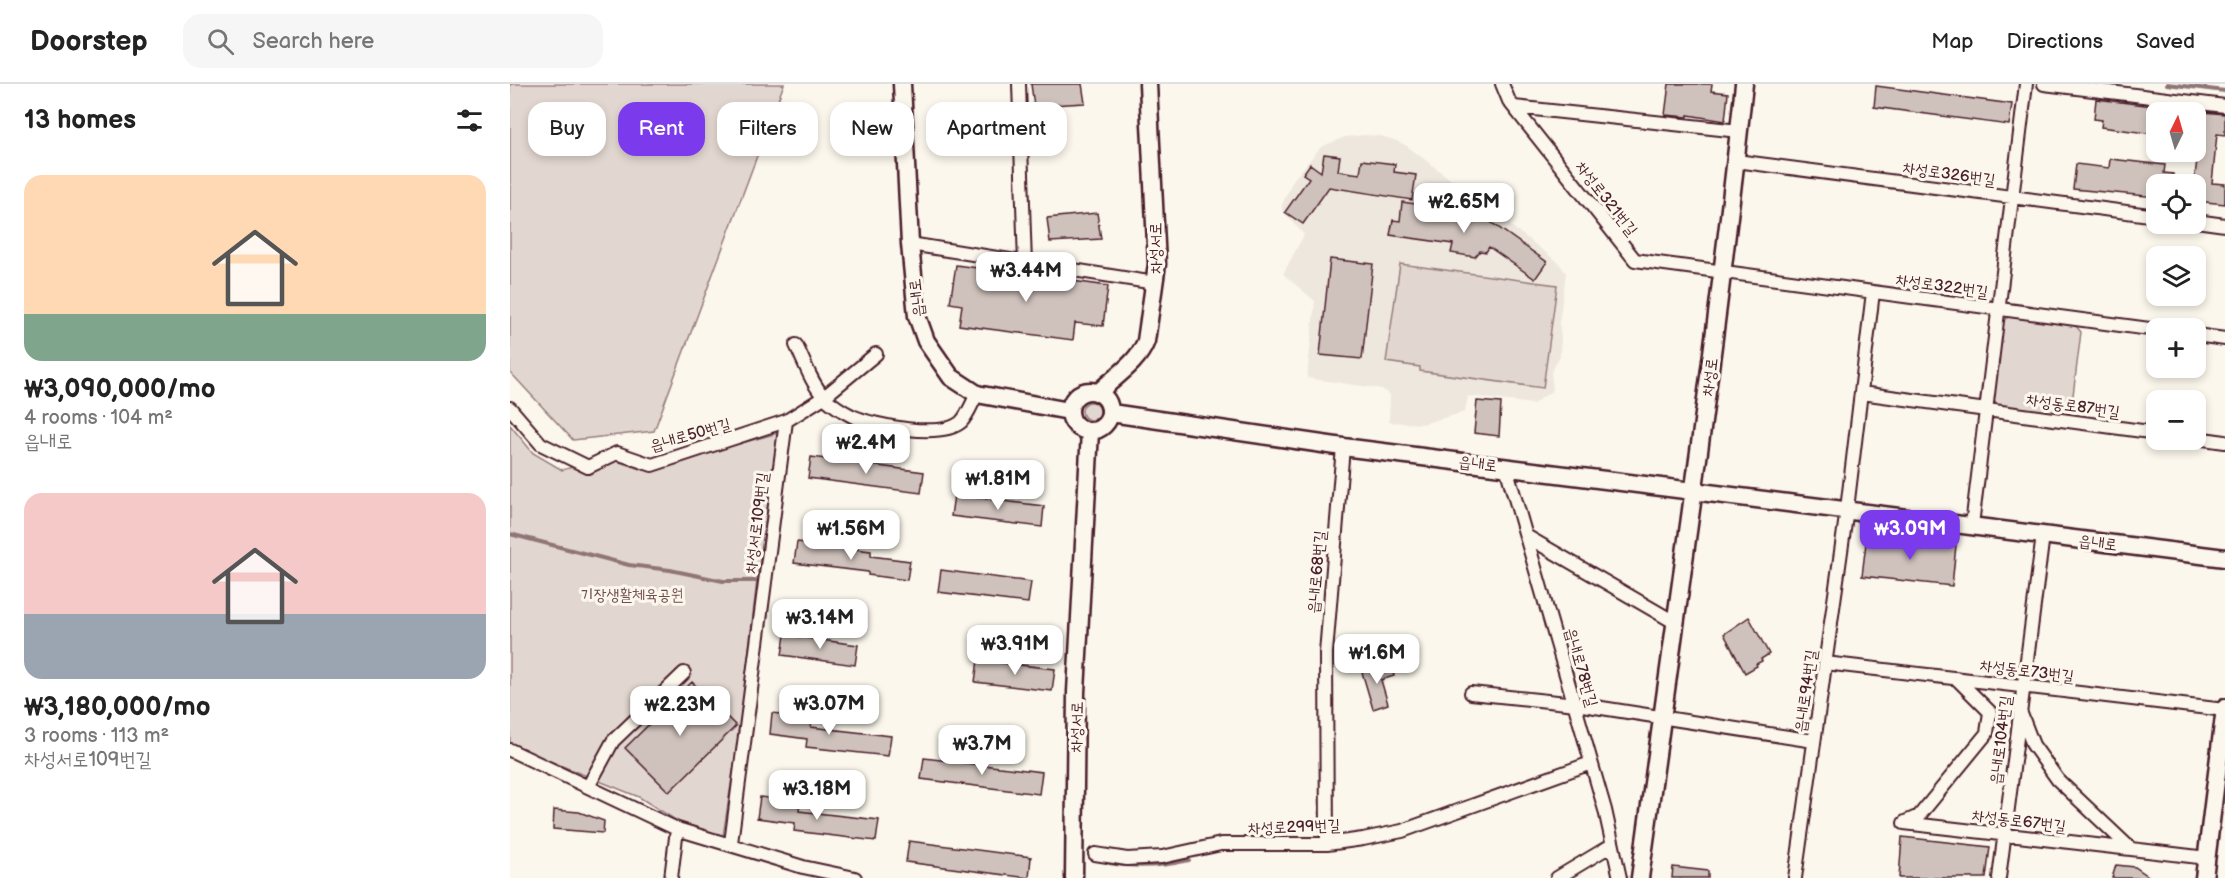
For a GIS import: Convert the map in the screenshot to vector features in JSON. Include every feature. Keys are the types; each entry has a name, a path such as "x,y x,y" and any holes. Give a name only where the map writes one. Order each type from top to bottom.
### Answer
{"main road":[{"name":"읍내로","path":"902,84 910,244 917,316 926,341 951,377 977,394 1069,411"},
{"name":"차성서로","path":"1098,393 1143,350 1146,341 1155,283 1156,247 1148,84"},
{"name":"차성로","path":"1640,878 1723,273 1744,84"},
{"path":"1089,391 1098,393 1105,398 1111,413 1109,422 1103,428 1090,432 1076,426 1069,411 1071,402 1076,396 1089,391"},
{"name":"읍내로","path":"1111,413 1344,447 2225,558"},
{"name":"차성서로","path":"1074,878 1076,692 1090,432"},
{"path":"2204,878 2225,709"}],"street":[{"path":"1019,84 1025,264"},
{"name":"차성로321번길","path":"1502,84 1514,107 1635,260 1723,273"},
{"path":"1972,525 2026,84"},
{"path":"2044,84 2225,106"},
{"path":"1514,107 1739,131"},
{"name":"차성로326번길","path":"1736,161 2146,215"},
{"path":"2206,222 2225,225"},
{"path":"910,244 1155,283"},
{"name":"차성로322번길","path":"1723,273 2146,329"},
{"path":"1847,509 1873,292"},
{"path":"2206,336 2225,339"},
{"path":"796,345 824,397 851,415 876,424 913,429 952,427 960,422 977,394"},
{"name":"읍내로50번길","path":"510,408 541,444 588,467 617,453 652,465 786,421 824,397 876,354"},
{"name":"차성동로87번길","path":"1861,393 2146,432"},
{"name":"차성서로109번길","path":"730,843 786,421"},
{"path":"2206,439 2225,442"},
{"name":"읍내로68번길","path":"1327,844 1326,653 1344,447"},
{"name":"읍내로78번길","path":"1506,467 1575,704 1620,878"},
{"name":"읍내로94번길","path":"1795,878 1847,509"},
{"name":"읍내로104번길","path":"1999,878 2043,534"},
{"path":"1526,536 1676,623"},
{"name":"차성동로73번길","path":"1825,663 2225,709"},
{"path":"588,787 613,741 684,673"},
{"name":"차성동로67번길","path":"1956,678 1990,712 1987,733 1918,816 1904,823 2207,858"},
{"path":"1471,693 1575,704 1814,741"},
{"name":"차성동로67번길","path":"2020,712 2033,745 2058,780 2131,849"},
{"path":"510,750 677,829 730,843 803,872 855,878"},
{"name":"차성로299번길","path":"1095,854 1127,859 1162,857 1221,844 1327,844 1402,831 1591,763"},
{"path":"671,878 677,829"},
{"path":"1557,878 1612,845"}],"shaded area":[{"path":"1381,136 1407,146 1558,262 1566,273 1559,323 1560,356 1551,372 1553,390 1533,404 1468,396 1465,412 1422,424 1389,422 1390,395 1382,389 1307,378 1315,301 1283,274 1304,235 1282,210 1282,205 1293,180 1321,147 1345,137"}],"green space":[{"path":"510,84 784,84 777,102 717,102 717,156 757,156 654,431 573,440 510,372"},
{"path":"1400,264 1557,285 1543,388 1420,371 1420,367 1386,362"},
{"path":"2010,316 2074,324 2081,332 2071,411 2063,415 2000,409 1992,398 2001,322"},
{"path":"1091,402 1097,405 1100,411 1097,417 1091,420 1085,417 1082,411 1085,405"},
{"name":"기장생활체육공원","path":"510,425 533,453 562,470 607,458 644,470 778,433 757,580 740,727 723,836 677,821 639,797 510,745"}],"building":[{"path":"1031,84 1082,84 1085,103 1033,102"},
{"path":"1669,84 1712,84 1711,91 1728,93 1725,121 1688,115 1688,117 1665,115"},
{"path":"1876,86 2012,104 2009,125 1874,107"},
{"path":"2096,99 2146,105 2146,133 2101,127 2102,120 2094,119"},
{"path":"2206,112 2225,114 2225,135 2217,134 2212,183 2225,184 2225,204 2206,202 2206,174 2195,174 2197,162 2206,162"},
{"path":"1324,154 1340,156 1338,171 1360,174 1362,160 1395,164 1394,172 1416,175 1412,200 1329,187 1303,224 1285,212 1309,178 1303,174 1310,164 1321,172"},
{"path":"2110,159 2165,165 2164,173 2173,174 2146,174 2146,196 2073,189 2076,164 2109,168"},
{"path":"1402,202 1478,213 1547,262 1535,279 1489,247 1486,252 1480,251 1475,257 1451,253 1453,244 1390,235 1393,220 1400,221"},
{"path":"1097,213 1101,239 1050,242 1047,218"},
{"path":"1330,259 1373,264 1362,359 1320,355"},
{"path":"956,265 1108,286 1103,326 1075,323 1073,340 959,325 962,305 950,303"},
{"path":"1477,401 1501,403 1499,436 1474,433"},
{"path":"811,457 924,472 921,493 808,478"},
{"path":"954,495 1044,506 1042,527 951,516"},
{"path":"1874,536 1956,545 1952,586 1862,576 1866,543"},
{"path":"797,542 871,551 871,556 910,561 907,580 868,575 868,572 794,563"},
{"path":"941,570 1031,582 1028,603 938,592"},
{"path":"1749,617 1769,654 1756,664 1757,666 1745,673 1724,634"},
{"path":"785,635 858,645 855,665 782,655"},
{"path":"978,660 1055,669 1052,691 975,682"},
{"path":"1391,664 1394,676 1381,680 1388,704 1373,709 1362,672"},
{"path":"692,682 736,726 669,792 625,748"},
{"path":"772,713 812,718 811,727 891,736 888,756 806,747 807,739 770,734"},
{"path":"924,758 1042,772 1039,794 921,779"},
{"path":"760,797 800,802 799,811 879,820 876,841 794,831 795,823 757,818"},
{"path":"554,810 579,812 604,821 603,833 553,829"},
{"path":"1902,837 1990,847 1986,878 1899,878"},
{"path":"909,841 1031,857 1029,878 906,862"},
{"path":"2116,865 2135,867 2151,878 2112,878"},
{"path":"1673,867 1708,871 1708,878 1672,878"}],"waterway":[{"path":"2167,84 2225,91"},
{"path":"510,534 629,565 670,570 723,581 759,581"},
{"path":"1109,863 1149,866 1189,860"}]}
